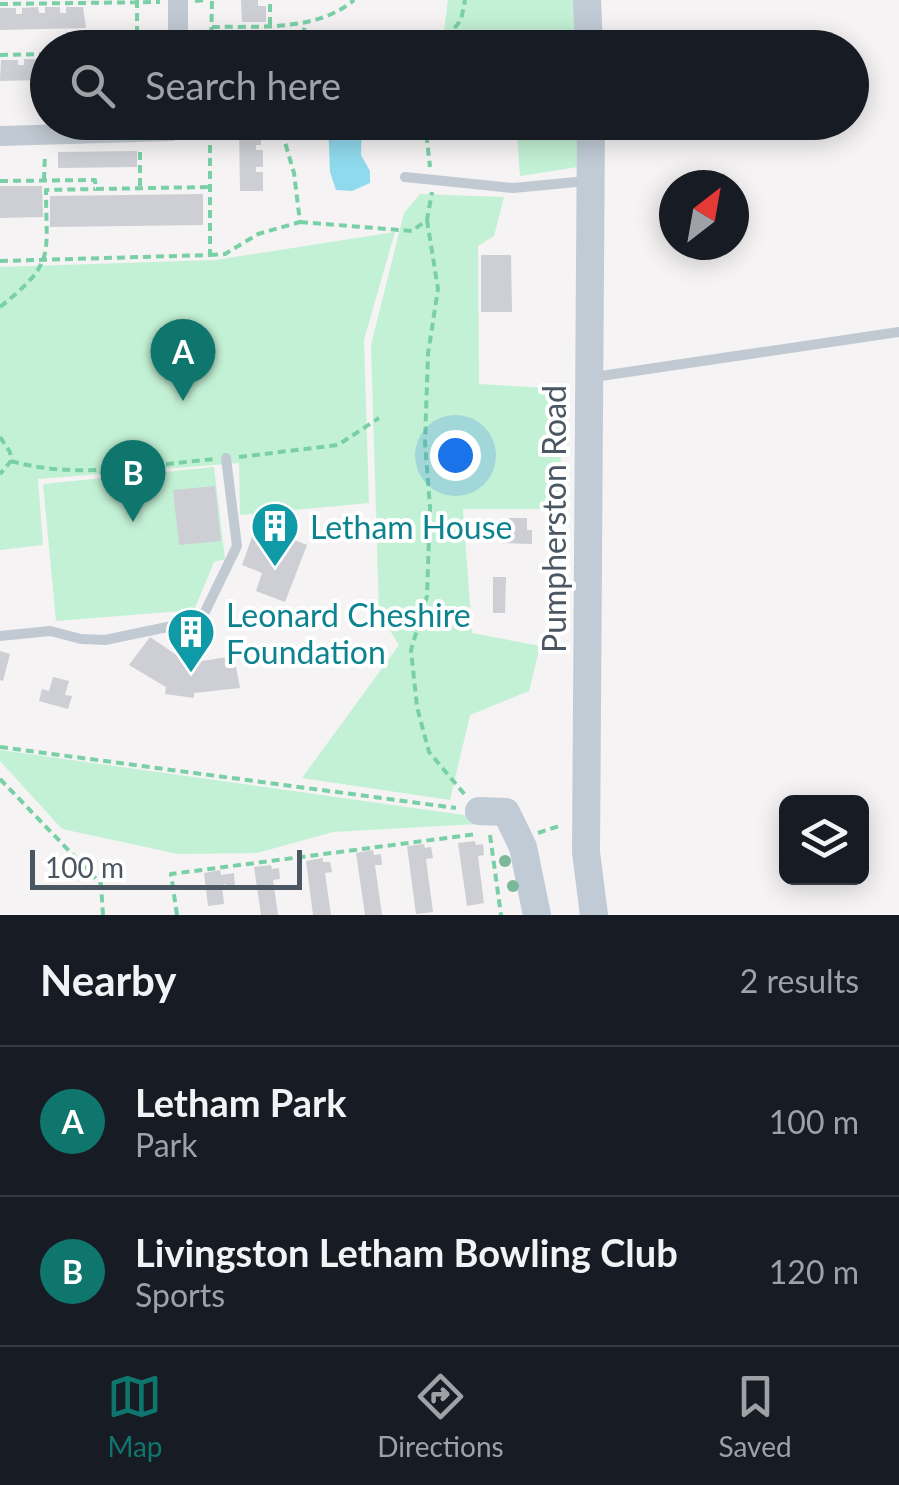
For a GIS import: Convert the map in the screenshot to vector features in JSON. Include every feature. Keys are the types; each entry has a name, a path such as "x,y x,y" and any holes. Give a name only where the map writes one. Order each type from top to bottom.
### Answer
{"main road":[{"path":"587,0 588,30"},
{"name":"Pumpherston Road","path":"592,140 586,852 594,915"},
{"path":"479,811 506,812 520,841 537,915"}],"street":[{"path":"178,2 178,30"},
{"path":"0,136 30,135"}],"lane":[{"path":"405,177 512,188 592,181"},
{"path":"588,378 899,332"},
{"path":"0,636 50,631 106,640 201,620 237,546 226,458"}],"path":[{"path":"0,4 209,0 212,30"},
{"path":"270,0 270,26"},
{"path":"212,27 306,23 342,10 354,0"},
{"path":"453,30 461,20 465,0"},
{"path":"137,1 137,30"},
{"path":"304,30 306,23"},
{"path":"0,55 30,54"},
{"path":"140,140 140,189"},
{"path":"209,140 210,255"},
{"path":"284,140 294,173 300,222"},
{"path":"427,140 432,182 427,220 438,289 428,354 427,596 411,650 417,707 429,752 479,811"},
{"path":"0,180 95,180 96,189"},
{"path":"0,307 35,279 46,259 46,190 208,187"},
{"path":"0,261 225,254 258,234 300,222 412,231 427,220"},
{"path":"11,461 71,472 338,446 378,418"},
{"path":"0,436 11,461 0,474"},
{"path":"0,747 479,811"},
{"path":"0,779 102,884 103,915"},
{"path":"520,841 548,828 586,820"},
{"path":"177,915 171,874 490,833 501,915"}],"green space":[{"path":"448,0 574,0 575,30 444,30"},
{"path":"517,140 577,140 578,167 520,176"},
{"path":"420,194 504,197 494,236 478,246 479,384 563,389 559,509 463,509 472,633 540,646 529,691 470,715 450,800 302,778 399,645 379,613 371,345 404,213"},
{"path":"395,232 364,340 369,503 240,515 239,463 38,479 43,545 0,550 0,267 215,260"},
{"path":"214,467 225,559 214,562 194,610 56,621 43,484"},
{"path":"0,750 471,816 478,824 333,832 257,853 178,854 62,829 0,761"}],"water":[{"path":"329,140 361,140 361,155 370,171 370,183 352,191 336,190 330,172"}],"building":[{"path":"241,0 258,0 258,6 266,6 266,22 242,22"},
{"path":"38,7 39,13 45,13 45,7 60,7 60,13 66,13 66,7 83,7 86,28 0,30 0,8 16,8 16,14 22,14 22,8"},
{"path":"24,59 30,59 30,80 0,81 1,60 18,60 18,65 24,65"},
{"path":"239,140 261,140 256,150 263,150 263,167 256,167 256,172 263,172 263,191 240,191"},
{"path":"137,151 137,167 58,168 58,152"},
{"path":"0,186 42,186 43,217 0,218"},
{"path":"203,194 203,225 50,227 50,196"},
{"path":"481,255 511,255 512,312 481,312"},
{"path":"215,486 221,541 179,545 173,490"},
{"path":"509,518 527,518 532,544 502,543 503,530 509,530"},
{"name":"Letham House","path":"276,533 307,545 285,602 256,591 262,573 242,565 252,537 272,545"},
{"path":"493,577 506,577 505,613 493,613"},
{"name":"Leonard Cheshire Foundation","path":"150,637 175,654 202,661 234,656 240,688 194,693 194,698 165,694 166,687 129,665"},
{"path":"0,651 10,654 3,681 0,680"},
{"path":"53,677 69,681 65,695 72,696 68,709 39,701 42,689 49,691"},
{"path":"475,841 476,845 483,844 484,855 478,856 484,903 467,906 458,843"},
{"path":"424,844 425,848 431,847 433,858 426,859 433,912 416,914 407,846"},
{"path":"373,850 374,855 381,854 382,865 375,865 382,915 365,915 356,853"},
{"path":"323,858 323,862 330,862 332,872 325,873 331,915 313,915 306,861"},
{"path":"271,865 272,869 279,868 280,879 273,880 278,915 261,915 254,867"},
{"path":"220,870 221,875 234,873 235,889 227,890 226,884 222,885 224,904 208,906 204,873"}],"place":[{"name":"Letham Park","path":"183,401"},
{"name":"Livingston Letham Bowling Club","path":"133,522"},
{"name":"Letham House","path":"275,568"},
{"name":"Leonard Cheshire Foundation","path":"191,674"}]}
